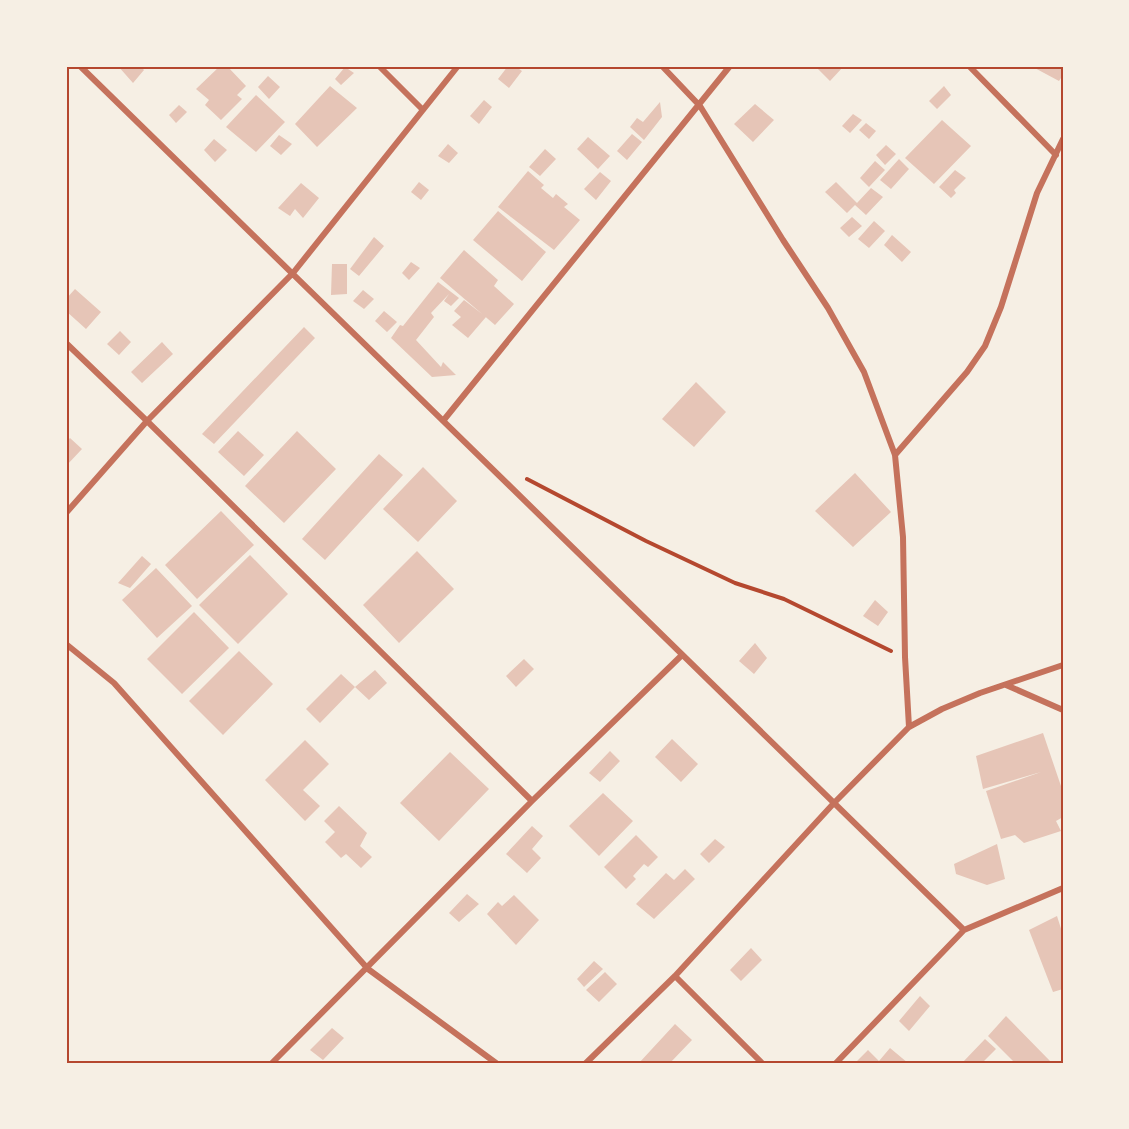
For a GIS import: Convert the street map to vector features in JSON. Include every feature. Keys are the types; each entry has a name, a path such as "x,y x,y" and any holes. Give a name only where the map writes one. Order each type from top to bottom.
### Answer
{"street":[{"path":"80,66 964,930"},
{"path":"380,66 423,110"},
{"path":"66,513 147,421 293,273 459,66"},
{"path":"662,66 700,106 828,308 864,372 894,454 903,537 909,727"},
{"path":"443,421 700,106 730,66"},
{"path":"969,66 1056,154"},
{"path":"894,454 966,372 985,346 1002,307 1037,193 1063,139"},
{"path":"66,343 532,801"},
{"path":"66,644 114,683 368,969 496,1063"},
{"path":"272,1063 368,969 532,801 682,655"},
{"path":"586,1063 675,976 834,803 909,727 942,710 1063,665"},
{"path":"1005,685 1063,710"},
{"path":"836,1063 964,930 1063,888"},
{"path":"675,976 762,1063"}],"path":[{"path":"520,476 656,546 735,583 784,599 905,657"}],"building":[{"path":"118,66 140,66 144,70 133,83"},
{"path":"220,66 227,66 246,86 237,95 242,99 221,120 205,105 209,100 196,89"},
{"path":"508,66 515,66 522,71 509,88 498,79"},
{"path":"815,66 841,66 843,67 830,81"},
{"path":"1031,66 1063,66 1063,75 1059,81"},
{"path":"345,67 354,73 341,85 335,79"},
{"path":"268,76 280,87 269,99 258,87"},
{"path":"330,86 357,108 317,147 295,124"},
{"path":"944,86 951,95 937,109 929,101"},
{"path":"256,95 285,122 256,152 226,127"},
{"path":"484,100 492,107 479,124 470,116"},
{"path":"660,102 662,117 644,140 630,127 637,118 643,122"},
{"path":"755,104 774,120 753,142 734,124"},
{"path":"179,105 187,112 176,123 169,115"},
{"path":"853,114 862,120 850,133 842,126"},
{"path":"942,120 971,146 934,184 905,158"},
{"path":"866,123 876,131 869,139 859,130"},
{"path":"632,134 642,142 627,160 617,151"},
{"path":"279,135 292,144 281,155 270,146"},
{"path":"588,137 610,156 598,169 577,149"},
{"path":"214,139 227,150 215,162 204,150"},
{"path":"448,144 458,153 449,163 438,156"},
{"path":"886,145 896,154 885,165 876,155"},
{"path":"545,149 556,159 540,176 529,167"},
{"path":"899,159 909,169 891,189 880,180"},
{"path":"875,161 885,170 869,187 860,178"},
{"path":"955,170 966,178 954,190 956,193 951,198 939,187"},
{"path":"528,171 544,185 541,188 553,198 556,194 568,204 564,207 580,220 554,250 498,207"},
{"path":"600,172 611,181 596,200 584,189"},
{"path":"419,182 429,190 421,200 411,192"},
{"path":"836,182 857,203 871,188 883,197 866,215 855,205 847,213 825,192"},
{"path":"301,183 319,198 303,218 295,209 290,216 278,208"},
{"path":"498,211 546,252 522,281 473,240"},
{"path":"852,217 862,226 849,237 840,228"},
{"path":"874,221 885,231 869,248 858,239"},
{"path":"892,235 911,252 902,262 884,245"},
{"path":"374,237 384,246 359,276 350,269"},
{"path":"464,250 498,280 494,286 514,304 495,325 440,278"},
{"path":"411,262 420,268 409,280 402,273"},
{"path":"332,264 347,264 347,294 331,295"},
{"path":"438,282 459,298 451,306 444,301 449,294 431,313 434,317 416,340 441,367 443,362 456,375 432,377 391,338"},
{"path":"75,289 101,312 86,329 66,311 66,299"},
{"path":"363,290 374,299 364,309 353,301"},
{"path":"464,300 486,317 468,338 452,325 461,317 454,311"},
{"path":"384,311 397,322 387,332 375,321"},
{"path":"304,327 315,338 214,444 202,434"},
{"path":"120,331 131,342 119,355 107,344"},
{"path":"162,342 173,354 142,383 131,372"},
{"path":"696,382 726,412 694,447 662,419"},
{"path":"238,431 264,455 244,476 218,452"},
{"path":"297,431 336,469 284,523 245,486"},
{"path":"70,438 82,449 66,466 66,442"},
{"path":"379,454 403,475 325,560 302,539"},
{"path":"423,467 457,501 418,542 383,509"},
{"path":"855,473 891,512 853,547 815,511"},
{"path":"221,511 254,545 197,599 165,565"},
{"path":"417,551 454,589 399,643 363,605"},
{"path":"250,555 288,594 238,644 199,605"},
{"path":"142,556 151,564 130,588 118,583"},
{"path":"156,568 192,606 157,638 122,600"},
{"path":"875,600 888,612 878,626 863,616"},
{"path":"194,612 229,648 182,694 147,659"},
{"path":"755,643 767,658 754,674 739,661"},
{"path":"239,651 273,684 223,735 189,701"},
{"path":"524,659 534,669 516,687 506,676"},
{"path":"375,670 387,683 369,700 355,687"},
{"path":"341,674 355,687 320,723 306,709"},
{"path":"1043,733 1063,792 1063,817 1056,821 1061,831 1024,843 1015,835 1001,839 986,791 1041,772 983,789 976,756"},
{"path":"672,739 698,764 681,782 655,757"},
{"path":"305,740 329,764 303,790 320,806 305,821 265,780"},
{"path":"610,751 620,761 600,782 589,773"},
{"path":"450,752 489,789 439,841 400,803"},
{"path":"603,793 633,821 599,856 569,826"},
{"path":"339,806 367,833 360,846 372,857 361,868 346,854 341,858 325,842 335,832 324,821"},
{"path":"532,826 543,836 532,849 541,858 527,873 506,854"},
{"path":"636,835 658,857 648,867 644,864 633,876 636,879 626,889 604,867"},
{"path":"715,839 725,847 709,863 700,854"},
{"path":"997,844 1005,879 987,885 956,874 954,864"},
{"path":"685,869 695,879 654,919 636,904 666,873 674,880"},
{"path":"467,894 479,904 459,922 449,913"},
{"path":"514,895 539,920 516,945 487,914 498,902 502,906"},
{"path":"1057,916 1063,935 1063,989 1053,992 1029,930"},
{"path":"751,948 762,960 741,981 730,970"},
{"path":"594,961 603,969 584,987 577,979"},
{"path":"605,972 617,984 599,1002 586,990"},
{"path":"920,996 930,1006 909,1031 899,1021"},
{"path":"1006,1016 1050,1061 1049,1063 1015,1063 988,1036"},
{"path":"675,1024 692,1040 670,1063 639,1063"},
{"path":"332,1028 344,1038 323,1060 310,1050"},
{"path":"985,1039 996,1049 982,1063 962,1063"},
{"path":"890,1048 908,1063 882,1063 879,1061"},
{"path":"868,1050 879,1061 877,1063 855,1063"}]}
